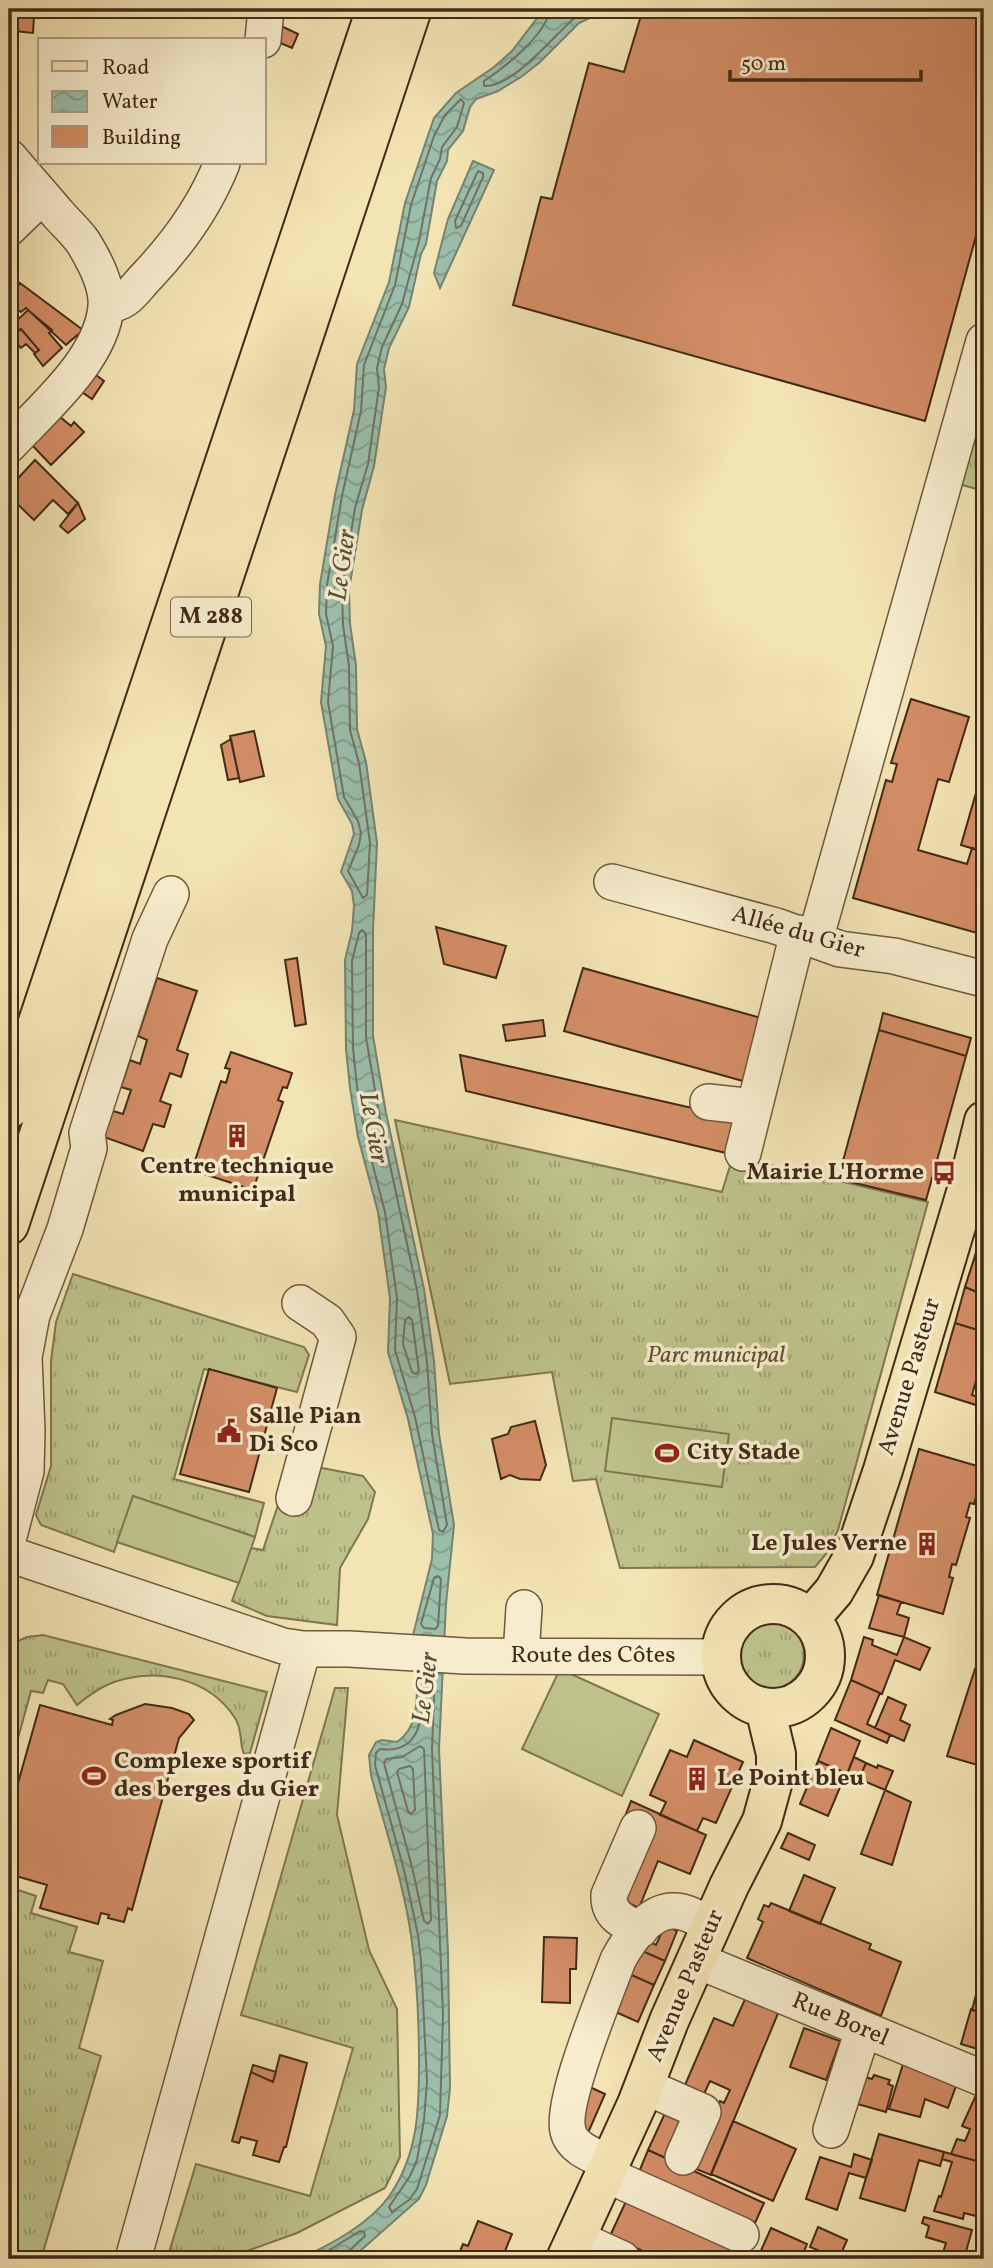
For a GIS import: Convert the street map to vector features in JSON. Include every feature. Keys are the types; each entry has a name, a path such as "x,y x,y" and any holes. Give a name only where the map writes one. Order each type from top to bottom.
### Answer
{"main road":[{"name":"M 288","path":"9,1109 376,9"},
{"name":"M 288","path":"9,1225 412,9"},
{"name":"Avenue Pasteur","path":"810,1619 834,1591 854,1556 968,1186 984,1121"},
{"path":"766,1605 782,1605 810,1619 820,1634 825,1650 819,1681 809,1694 796,1703 781,1708 765,1708 749,1703 736,1693 727,1681 720,1657 726,1634 736,1620 750,1610 766,1605"},
{"name":"Avenue Pasteur","path":"571,2249 644,2086 696,1960 762,1821 776,1770 776,1754 765,1708"}],"street":[{"path":"263,38 266,9"},
{"path":"9,157 82,241 104,287 106,305 102,328 84,361 9,445"},
{"path":"106,305 116,304 133,294 178,242 198,212 222,164"},
{"path":"9,228 42,196"},
{"path":"743,1153 754,1107 984,341"},
{"name":"Allée du Gier","path":"612,882 807,937 840,949 894,956 984,979"},
{"path":"9,1536 26,1471 24,1357 32,1315 65,1229 89,1148 87,1133 150,939 172,894"},
{"path":"708,1102 754,1107"},
{"path":"294,1499 338,1337 327,1321 300,1303"},
{"name":"Route des Côtes","path":"9,1554 283,1646 303,1649 465,1656 720,1657"},
{"path":"522,1656 524,1608"},
{"path":"133,2259 303,1649"},
{"path":"638,1828 609,1895 609,1904 620,1920 640,1930"},
{"path":"712,1925 678,1910 670,1911 657,1916 626,1944 575,2079 567,2119 568,2133 582,2150 607,2168 741,2235"},
{"name":"Rue Borel","path":"696,1960 984,2080"},
{"path":"831,2130 863,2029"},
{"path":"644,2086 708,2102 683,2157"},
{"path":"571,2249 622,2259"}],"green space":[{"path":"984,383 984,491 955,483"},
{"name":"Parc municipal","path":"395,1120 722,1192 733,1156 928,1202 838,1530 826,1554 815,1567 620,1568 596,1479 573,1481 552,1372 450,1384"},
{"path":"73,1274 304,1347 309,1355 297,1392 204,1369 174,1479 264,1503 255,1537 133,1496 114,1552 41,1525 36,1515 51,1466 51,1361 56,1322"},
{"name":"City Stade","path":"612,1418 729,1434 722,1487 605,1471"},
{"path":"312,1466 363,1476 375,1492 368,1519 340,1568 337,1625 267,1616 232,1601 251,1548 263,1550 279,1502"},
{"path":"133,1496 255,1537 239,1583 117,1542"},
{"path":"770,1621 783,1624 794,1631 801,1642 804,1655 801,1668 794,1679 783,1686 770,1689 757,1686 746,1679 739,1668 736,1655 739,1642 746,1631 757,1624"},
{"path":"43,1635 267,1692 250,1753 244,1754 235,1718 224,1704 211,1693 181,1679 147,1676 114,1682 77,1705 63,1684 48,1680 43,1693 31,1691 9,1771 9,1645 27,1637"},
{"path":"559,1671 659,1714 622,1796 522,1749"},
{"path":"335,1688 348,1688 337,1815 369,1950 397,2009 400,2157 385,2188 297,2233 225,2259 167,2259 196,2164 310,2196 353,2048 241,2015"},
{"path":"9,1887 36,1896 31,1913 77,1927 69,1952 103,1961 79,2048 101,2056 41,2259 9,2259"}],"water":[{"name":"Le Gier","path":"544,9 599,9 598,14 579,23 521,77 498,91 476,99 470,107 463,131 448,150 447,161 437,181 426,244 421,254 409,307 389,348 384,369 386,387 374,466 362,510 349,590 350,624 356,665 357,729 366,762 377,843 373,930 373,1036 386,1113 424,1289 434,1361 439,1434 454,1525 446,1604 439,1749 448,1953 450,2088 447,2116 426,2185 419,2199 351,2259 300,2259 349,2232 382,2205 406,2164 415,2131 419,2047 413,1951 408,1915 371,1775 369,1755 376,1742 397,1742 411,1727 417,1697 417,1665 428,1666 432,1636 413,1635 432,1559 433,1534 408,1419 388,1352 390,1298 378,1212 358,1137 350,1088 346,1049 345,960 352,931 354,906 352,891 341,872 354,834 352,824 338,799 321,702 326,646 319,614 320,584 335,495 354,410 357,364 389,282 405,203 434,118 456,93 512,51"},
{"path":"473,161 494,170 440,288 434,273 437,261 448,219"}],"building":[{"path":"643,9 984,10 984,207 925,421 513,305 541,197 552,199 589,63 624,72"},
{"path":"17,14 34,15 33,33 15,31"},
{"path":"279,25 298,34 292,48 273,40"},
{"path":"20,283 83,330 66,345 26,308 21,312 9,303 9,298"},
{"path":"28,310 52,330 49,333 62,348 43,366 34,354 39,350 21,329 17,332 11,326"},
{"path":"21,329 39,350 35,353 26,344 21,348 11,337"},
{"path":"92,372 104,381 92,399 79,390"},
{"path":"59,416 71,426 74,422 84,432 51,465 31,444"},
{"path":"35,460 78,503 68,514 53,500 34,520 9,496 9,488"},
{"path":"78,503 85,519 68,533 60,526"},
{"path":"911,699 969,717 949,782 938,779 918,850 967,864 972,848 984,852 984,935 853,898 886,780 892,782 897,764 891,763"},
{"path":"254,731 264,776 240,782 230,736"},
{"path":"231,739 239,778 228,780 221,745"},
{"path":"984,772 984,852 961,845"},
{"path":"436,927 506,946 496,978 444,964"},
{"path":"297,958 306,1024 295,1026 285,960"},
{"path":"583,968 768,1020 750,1083 564,1031"},
{"path":"157,978 197,991 177,1050 188,1054 181,1077 170,1073 160,1101 171,1105 164,1127 153,1124 143,1151 104,1137 113,1111 123,1114 131,1090 121,1087 130,1060 140,1064 147,1040 138,1036"},
{"path":"883,1013 971,1038 966,1056 879,1030"},
{"path":"543,1020 545,1036 506,1041 503,1025"},
{"path":"879,1030 966,1056 926,1200 838,1179"},
{"name":"Centre technique municipal","path":"231,1052 292,1073 287,1088 283,1087 278,1100 283,1102 253,1190 192,1170 221,1081 226,1083 230,1069 225,1068"},
{"path":"460,1055 736,1118 726,1153 466,1091"},
{"path":"984,1223 984,1262 974,1259"},
{"path":"974,1259 984,1262 984,1295 965,1287"},
{"path":"965,1287 984,1295 984,1332 955,1323"},
{"path":"955,1323 984,1332 984,1353 972,1395 982,1398 976,1405 935,1392"},
{"name":"Salle Pian Di Sco","path":"209,1369 277,1388 249,1492 180,1474"},
{"path":"535,1421 546,1465 540,1480 520,1479 510,1475 501,1479 492,1439 508,1434 511,1427"},
{"name":"Le Jules Verne","path":"919,1449 984,1468 974,1504 970,1503 966,1517 970,1518 956,1565 952,1564 949,1577 953,1578 943,1614 877,1595"},
{"path":"879,1595 901,1602 897,1614 909,1618 904,1637 869,1628"},
{"path":"864,1637 873,1640 872,1645 897,1655 904,1637 930,1648 920,1670 895,1660 882,1694 851,1680"},
{"path":"975,1669 984,1671 984,1715 977,1742 984,1744 984,1767 947,1756"},
{"path":"851,1680 880,1693 867,1724 890,1735 887,1743 835,1720"},
{"path":"888,1697 906,1705 900,1720 910,1725 904,1741 875,1728"},
{"name":"Complexe sportif des berges du Gier","path":"145,1704 172,1708 189,1714 194,1720 179,1738 132,1910 128,1908 124,1922 108,1918 109,1915 101,1913 98,1924 40,1908 47,1885 9,1874 9,1815 40,1705 112,1725 113,1720 110,1719 116,1715"},
{"path":"831,1728 860,1741 847,1774 818,1761"},
{"name":"Le Point bleu","path":"694,1740 743,1762 716,1823 703,1818 697,1831 660,1815 666,1802 650,1795 670,1750 687,1757"},
{"path":"854,1757 866,1763 859,1779 847,1774"},
{"path":"818,1761 846,1773 828,1816 800,1804"},
{"path":"866,1763 893,1771 885,1790 859,1779"},
{"path":"885,1790 911,1802 892,1865 861,1854"},
{"path":"631,1801 706,1835 690,1874 658,1861 639,1908 620,1899 650,1824 626,1814"},
{"path":"788,1833 815,1845 809,1860 781,1848"},
{"path":"804,1875 835,1888 820,1924 789,1911"},
{"path":"771,1903 871,1944 869,1949 901,1962 881,2016 747,1958 763,1922 758,1919 764,1905 769,1907"},
{"path":"665,1925 677,1931 665,1961 640,1950 645,1940 656,1945"},
{"path":"544,1937 577,1938 576,1969 570,1969 570,2003 542,2002"},
{"path":"640,1950 665,1961 654,1985 627,1973"},
{"path":"984,1960 984,1979 980,1977"},
{"path":"627,1973 654,1985 638,2022 611,2010"},
{"path":"984,1979 984,2014 972,2010 978,1987 981,1988"},
{"path":"746,1997 779,2011 711,2175 691,2167 720,2101 724,2103 730,2090 710,2081 704,2094 685,2085 714,2018 733,2026"},
{"path":"971,2009 984,2014 984,2051 961,2044"},
{"path":"804,2028 840,2041 826,2080 790,2067"},
{"path":"280,2055 307,2063 286,2147 279,2162 253,2155 257,2141 241,2137 239,2143 232,2141 251,2072 273,2082"},
{"path":"903,2064 956,2086 948,2108 925,2099 920,2117 889,2109"},
{"path":"253,2065 276,2072 273,2082 251,2072"},
{"path":"855,2074 872,2079 874,2075 890,2080 888,2084 893,2086 886,2112 847,2101"},
{"path":"579,2082 605,2094 588,2133 576,2123"},
{"path":"976,2095 984,2099 984,2163 951,2154 957,2139 965,2141 970,2129 962,2126"},
{"path":"666,2111 686,2120 668,2159 648,2150"},
{"path":"733,2121 796,2149 773,2201 711,2174"},
{"path":"879,2134 944,2152 940,2166 919,2160 905,2211 860,2198"},
{"path":"648,2150 764,2203 755,2223 639,2172"},
{"path":"944,2152 984,2163 984,2190 976,2216 964,2213 963,2219 934,2211 952,2162 942,2159"},
{"path":"854,2154 872,2160 866,2178 849,2173 837,2210 806,2199 820,2157 851,2167"},
{"path":"627,2199 743,2251 740,2259 660,2259 610,2236"},
{"path":"924,2217 972,2230 964,2259 941,2259 946,2243 926,2237 929,2226 922,2223"},
{"path":"478,2221 512,2234 505,2251 510,2253 508,2259 463,2259 458,2256 463,2244 468,2246"},
{"path":"818,2227 847,2240 839,2259 810,2247"},
{"path":"771,2228 807,2244 801,2259 768,2259 759,2255"}],"place":[{"name":"Centre technique municipal","path":"237,1136"},
{"name":"Mairie L'Horme","path":"944,1173"},
{"name":"Salle Pian Di Sco","path":"229,1431"},
{"name":"City Stade","path":"667,1453"},
{"name":"Le Jules Verne","path":"927,1544"},
{"name":"Complexe sportif des berges du Gier","path":"94,1776"},
{"name":"Le Point bleu","path":"697,1779"}]}
